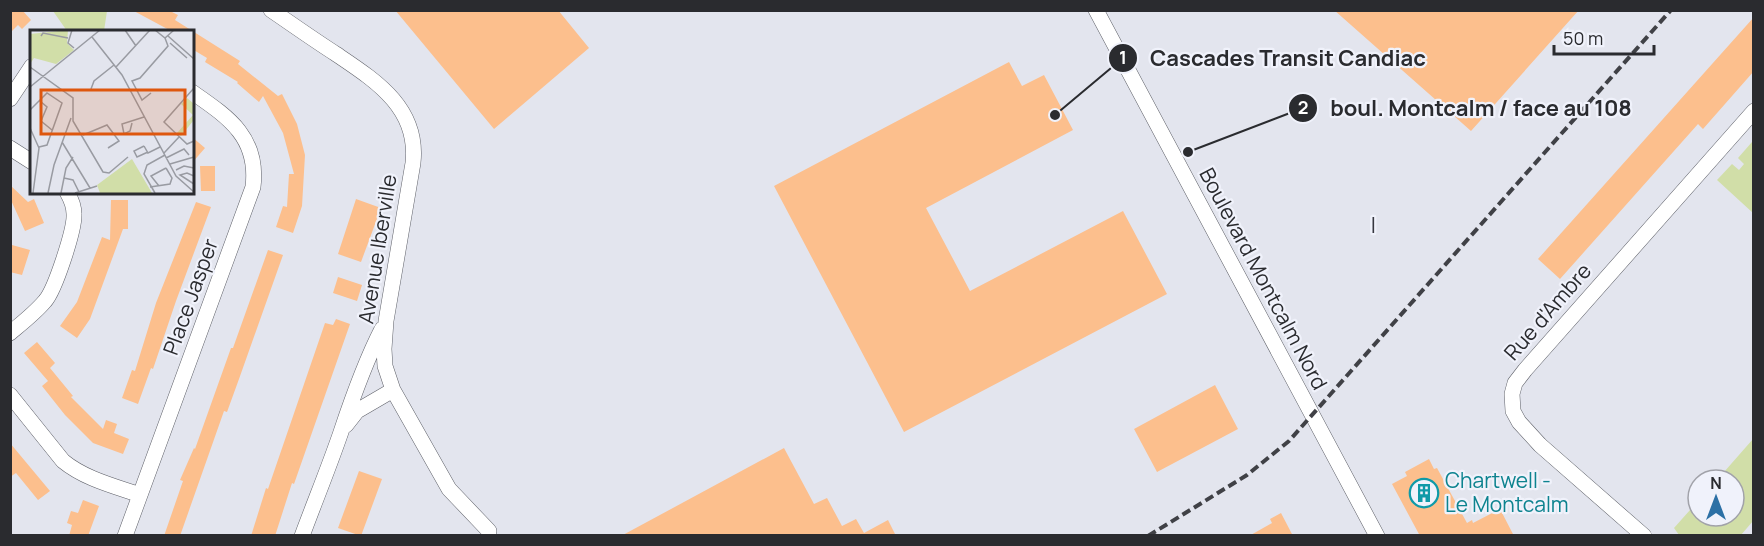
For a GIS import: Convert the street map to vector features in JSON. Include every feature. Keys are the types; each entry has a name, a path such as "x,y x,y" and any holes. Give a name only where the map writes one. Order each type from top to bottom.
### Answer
{"street":[{"name":"Avenue Iberville","path":"271,10 378,83 395,102 411,131 413,163 386,321 384,359 387,375 393,390 449,489 489,531"},
{"name":"Boulevard Montcalm Nord","path":"1096,10 1377,536"},
{"path":"10,99 30,69"},
{"name":"Place Jasper","path":"125,536 253,187 253,159 243,135 225,115 194,93"},
{"name":"Rue d'Ambre","path":"1644,536 1540,445 1519,423 1512,407 1513,388 1525,370 1754,111"},
{"path":"10,148 30,161"},
{"path":"10,333 45,302 51,291 73,227 73,206 68,194"},
{"path":"302,536 351,399 386,321"},
{"path":"341,432 357,411 393,390"},
{"path":"10,395 63,461 89,476 140,495"}],"green space":[{"path":"53,11 107,11 104,30 66,30"},
{"path":"1752,142 1754,143 1753,213 1717,180 1732,164 1739,170 1744,164 1738,158"},
{"path":"1753,439 1753,521 1741,535 1679,535 1674,528 1686,514 1686,528 1746,528 1746,468 1728,468"}],"building":[{"path":"10,10 22,10 31,20 22,29 18,25 10,33"},
{"path":"132,10 168,10 178,15 175,20 191,30 169,30"},
{"path":"395,10 558,10 589,48 494,129"},
{"path":"1334,10 1579,10 1471,131"},
{"path":"1754,17 1754,71 1703,129 1698,124 1560,279 1538,259"},
{"path":"194,32 240,61 238,64 278,96 282,94 297,124 305,155 302,206 293,233 276,227 283,206 287,207 289,174 294,174 283,133 263,96 259,102 238,82 205,62 207,58 194,50"},
{"path":"1009,62 1022,86 1044,75 1073,130 926,208 970,291 1123,211 1167,294 904,432 774,186"},
{"path":"194,139 205,148 194,161"},
{"path":"200,166 215,166 215,191 201,191"},
{"path":"10,185 28,202 34,199 44,223 25,231 10,198"},
{"path":"356,199 381,208 361,262 338,254"},
{"path":"111,200 128,200 128,229 123,229 90,319 77,338 60,326 77,302 102,237 110,240"},
{"path":"196,202 211,207 153,369 151,368 138,404 122,398 132,370 135,371 156,303"},
{"path":"12,245 30,250 22,275 10,272"},
{"path":"268,250 283,255 227,412 224,411 180,536 164,536 183,481 180,480 195,449"},
{"path":"338,277 362,285 357,301 333,293"},
{"path":"336,319 350,324 275,536 251,536 325,323 333,325"},
{"path":"37,342 55,363 50,368 73,396 71,397 103,429 106,420 117,424 114,433 129,439 123,454 93,443 65,415 42,386 48,381 24,353"},
{"path":"1215,385 1238,429 1157,472 1134,429"},
{"path":"10,443 50,491 38,500 16,473 10,477"},
{"path":"784,448 814,504 827,498 842,526 856,519 864,533 888,520 896,536 621,536"},
{"name":"Chartwell - Le Montcalm","path":"1429,459 1434,469 1437,468 1467,523 1472,520 1473,523 1500,509 1514,536 1420,536 1392,484 1407,476 1405,472"},
{"path":"359,471 382,479 361,536 338,528"},
{"path":"83,500 99,506 88,536 69,536 72,525 67,523 71,511 78,513"},
{"path":"1281,513 1293,536 1249,536 1272,523 1270,519"}],"railway":[{"path":"1148,536 1247,475 1289,441 1671,10"}],"place":[{"name":"Cascades Transit Candiac","path":"1055,115"},
{"name":"boul. Montcalm / face au 108","path":"1188,152"},
{"name":"Chartwell - Le Montcalm","path":"1424,493"}],"district":[{"name":"I","path":"1374,225"}]}
